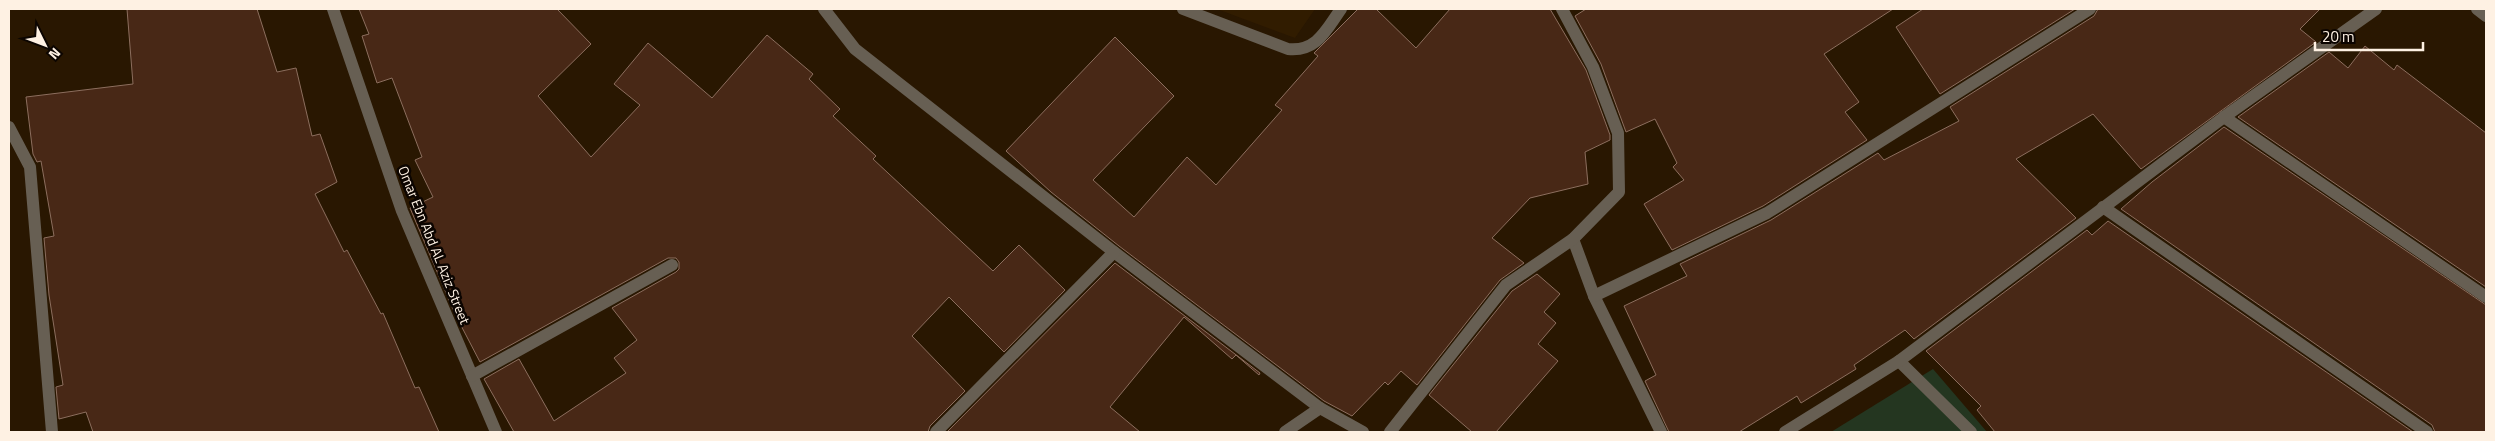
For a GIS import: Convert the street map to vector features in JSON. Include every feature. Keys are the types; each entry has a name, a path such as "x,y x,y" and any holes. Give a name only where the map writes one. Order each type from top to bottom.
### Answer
{"street":[{"name":"Omar Ebn Abd AL Aziz Street","path":"334,9 402,211 496,432"},
{"path":"824,9 854,49 1114,252 1320,408 1363,432"},
{"path":"1183,9 1288,49 1301,50 1315,44 1341,9"},
{"path":"1390,432 1506,285 1573,239 1619,192 1618,132 1593,67 1562,9"},
{"path":"1594,296 1766,213 2090,9"},
{"path":"1785,432 1899,361 2224,117 2376,9"},
{"path":"2477,9 2486,16"},
{"path":"2224,117 2486,297"},
{"path":"9,127 30,167 52,432"},
{"path":"2103,207 2427,432"},
{"path":"1573,239 1594,296 1661,432"},
{"path":"936,432 1114,252"},
{"path":"472,376 672,265"},
{"path":"1899,361 1971,432"},
{"path":"1285,432 1320,408"}],"shaded area":[{"path":"1217,9 1315,9 1295,38"}],"green space":[{"path":"1933,369 1987,432 1831,432"}],"building":[{"path":"127,9 257,9 277,72 296,68 312,136 320,134 337,182 315,194 344,252 347,250 381,314 383,313 415,388 419,387 439,432 93,432 86,412 59,419 56,387 63,385 49,295 44,238 54,236 41,161 37,162 33,154 26,97 133,84"},
{"path":"359,9 557,9 591,44 538,96 591,157 640,105 614,84 648,43 712,98 767,35 813,74 809,79 840,109 833,116 876,156 873,159 993,271 1019,245 1065,290 1004,352 949,297 912,336 965,391 930,426 928,432 514,432 484,379 519,359 554,421 626,373 614,358 637,340 612,308 676,272 679,269 679,262 676,258 668,258 480,362 455,314 410,208 433,197 415,160 422,157 392,78 377,83 362,36 369,34"},
{"path":"1358,9 1376,9 1416,48 1450,9 1550,9 1586,70 1610,135 1610,140 1585,152 1588,184 1530,198 1492,238 1524,263 1500,280 1417,385 1401,371 1388,385 1385,382 1352,416 1324,401 1119,246 1051,192 1006,151 1115,37 1174,96 1093,180 1134,217 1187,157 1216,185 1282,110 1275,105 1318,56 1314,53"},
{"path":"1586,9 1893,9 1824,54 1859,102 1845,112 1867,140 1763,206 1672,250 1644,204 1684,180 1673,167 1677,163 1655,119 1626,132 1601,64 1575,16"},
{"path":"1923,9 2075,9 1940,94 1896,27"},
{"path":"2098,9 2320,9 2300,29 2316,42 2141,169 2093,114 2016,159 2076,218 1914,339 1905,330 1854,365 1856,369 1801,403 1797,396 1739,432 1669,432 1645,381 1656,375 1624,306 1687,276 1680,264 1771,220 1878,153 1884,160 1959,121 1950,107 2094,16"},
{"path":"2365,46 2394,70 2397,65 2486,133 2486,287 2238,117 2329,52 2348,68"},
{"path":"2224,127 2486,305 2486,432 2435,432 2432,425 2121,209 2152,182"},
{"path":"2108,221 2413,432 1995,432 1977,410 1981,406 1926,351 2087,230 2092,235"},
{"path":"1115,263 1260,373 1259,375 1236,355 1232,359 1184,317 1110,407 1140,432 947,432"},
{"path":"1537,274 1560,294 1544,312 1556,323 1538,344 1558,361 1496,432 1472,432 1429,395 1512,291"}]}
